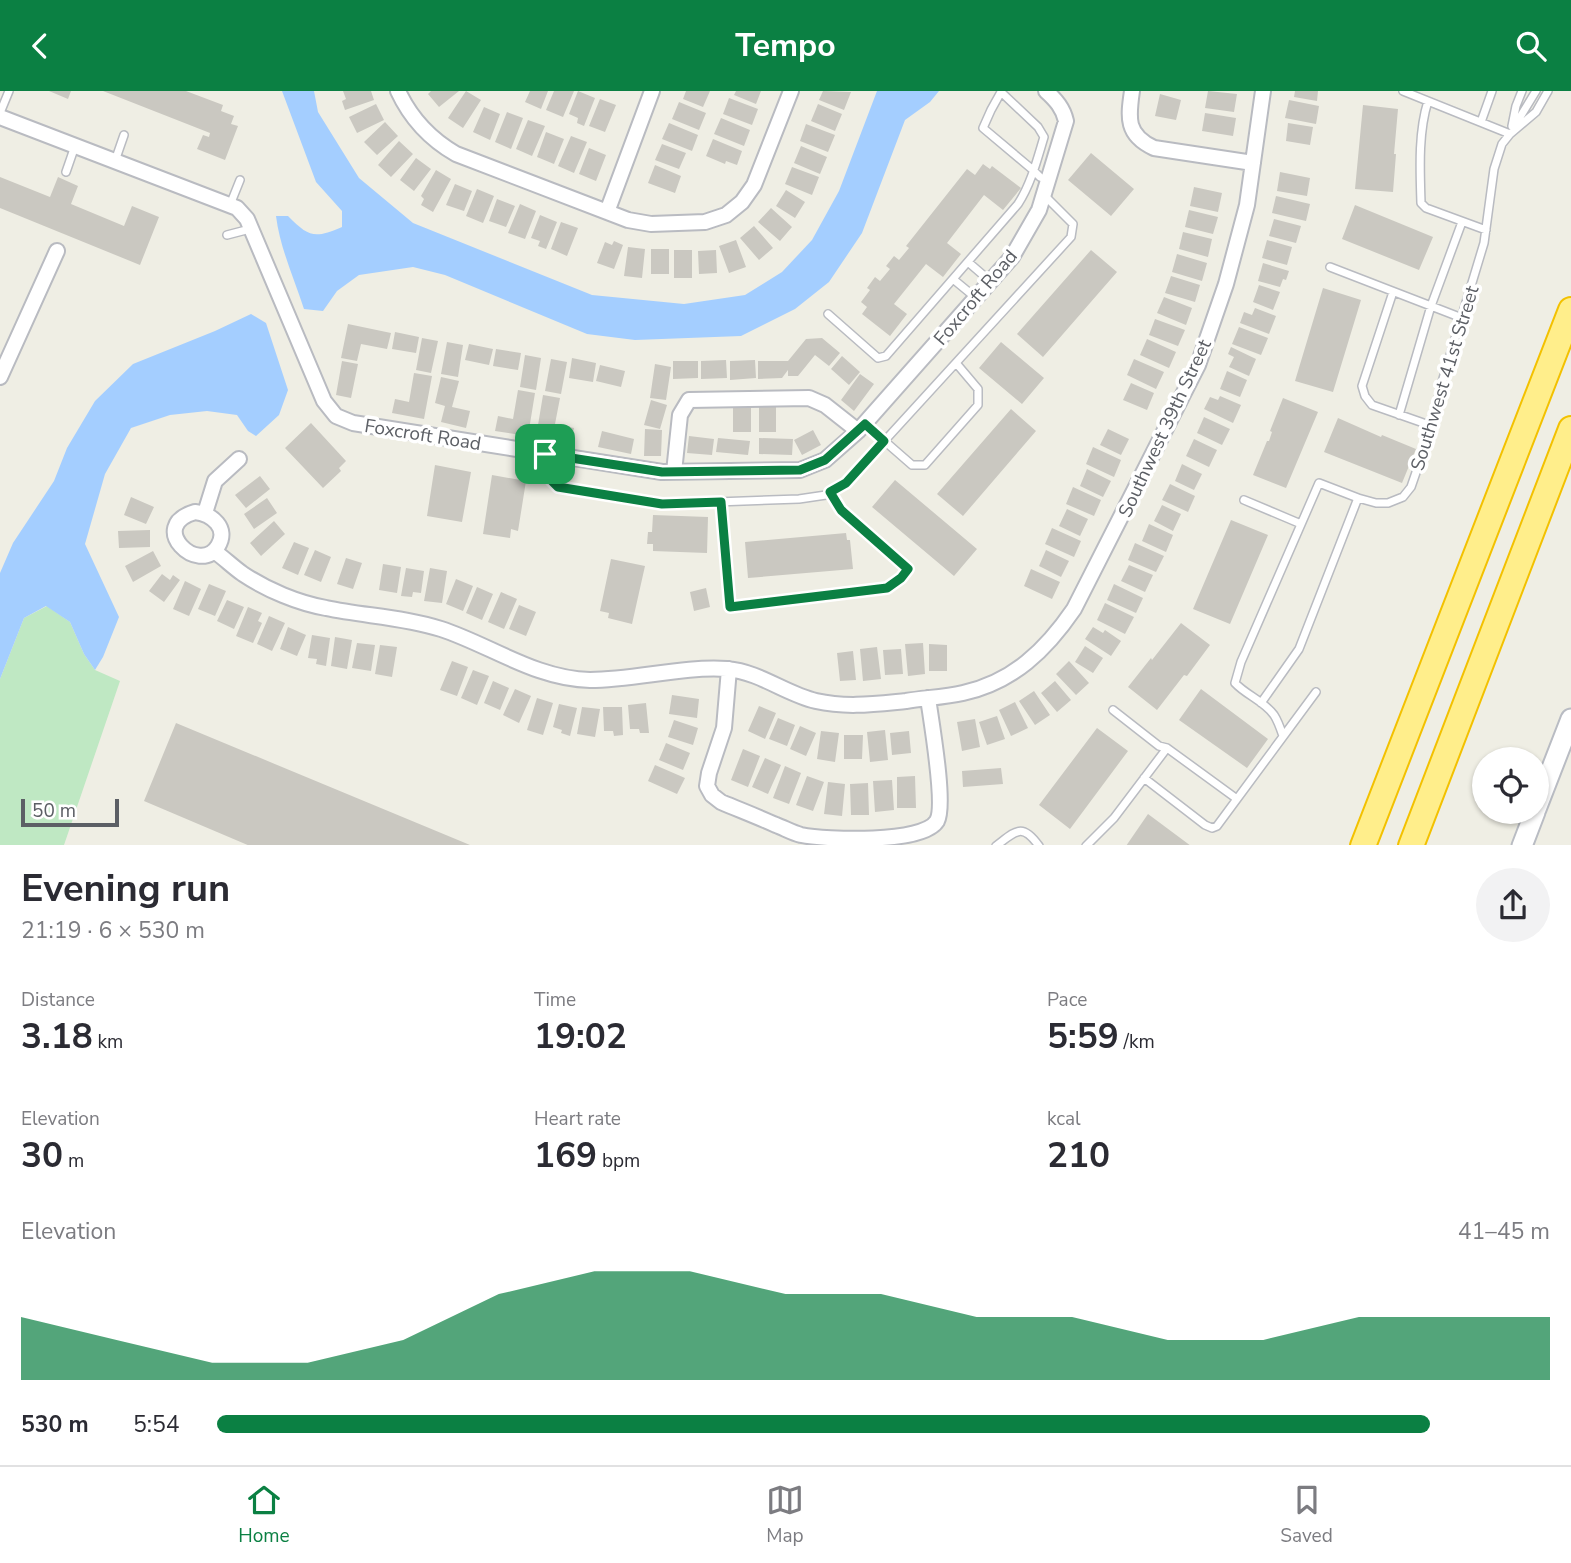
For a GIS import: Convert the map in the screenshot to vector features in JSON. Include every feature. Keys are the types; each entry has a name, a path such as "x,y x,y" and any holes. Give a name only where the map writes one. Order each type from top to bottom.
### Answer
{"highway":[{"path":"1363,845 1571,310"},
{"path":"1411,845 1571,429"}],"street":[{"path":"398,91 408,111 425,131 456,154 628,220 651,224 705,222 726,215 742,202 754,185 790,91"},
{"path":"607,212 652,91"},
{"name":"Foxcroft Road","path":"0,115 237,208 247,219 324,401 336,416 353,423 662,472 800,470 825,460 862,427 1012,257 1039,210 1066,121 1064,111 1046,91"},
{"path":"1132,91 1129,112 1132,130 1143,143 1154,148 1253,163"},
{"name":"Southwest 39th Street","path":"215,551 243,574 298,601 440,629 559,676 589,680 697,669 729,669 751,674 813,701 839,706 860,706 964,693 995,683 1033,659 1057,634 1074,609 1198,365 1229,271 1247,205 1263,91"},
{"path":"0,377 57,251"},
{"path":"674,472 680,415 689,400 809,398 862,427"},
{"path":"205,513 215,481 239,459"},
{"path":"195,512 214,518 222,535 215,551 206,555 192,554 180,546 175,528 179,520 195,512"},
{"path":"729,669 724,728 707,786 712,795 721,802 800,834 831,839 861,840 907,834 930,828 937,820 941,802 928,698"},
{"path":"1549,776 1571,719"},
{"path":"1522,845 1530,824"}],"lane":[{"path":"0,115 9,91"},
{"path":"1403,91 1510,134"},
{"path":"1481,122 1492,91"},
{"name":"Southwest 41st Street","path":"1510,134 1522,91"},
{"name":"Southwest 41st Street","path":"1283,736 1275,716 1235,683 1241,661 1319,483 1376,503 1388,503 1403,497 1411,487 1432,426 1442,381 1484,243 1494,169 1502,144 1535,91"},
{"name":"Southwest 41st Street","path":"1510,134 1536,112 1548,91"},
{"path":"545,454 551,480 558,487 662,504 799,499 826,495 846,483 1071,237 1073,224 1045,188 1040,177 1033,170 984,128 1001,92 1038,127 1044,137 1033,170 1026,191 1018,204 886,356 878,358 828,314"},
{"path":"1428,101 1424,115 1420,173 1421,203 1426,208 1486,230"},
{"path":"115,161 124,135"},
{"path":"66,171 75,146"},
{"path":"230,205 240,180"},
{"path":"1399,415 1431,306 1462,222"},
{"path":"227,235 250,229"},
{"path":"968,262 991,281"},
{"path":"1330,267 1462,318"},
{"path":"953,279 976,298"},
{"path":"1393,292 1362,386 1372,405 1432,426"},
{"path":"862,427 884,441 912,465 925,465 978,405 978,389 956,363"},
{"path":"721,502 730,607 887,588 908,569 841,510 830,492"},
{"path":"1261,703 1299,649 1358,498"},
{"path":"1244,500 1301,524"},
{"path":"1144,778 1186,812 1212,828 1217,826 1316,692"},
{"path":"1114,710 1159,746 1167,748 1237,799"},
{"path":"1086,845 1114,818 1167,748"},
{"path":"996,845 1016,831 1023,830 1039,845"}],"green space":[{"path":"47,606 70,622 84,654 95,670 120,681 64,845 0,845 0,679 24,618"}],"water":[{"path":"282,91 314,91 318,112 359,178 413,223 592,295 684,304 745,295 782,272 812,240 839,191 877,91 939,91 930,102 905,120 862,233 829,282 795,309 741,336 635,340 587,334 445,275 413,267 359,275 337,291 323,311 304,309 284,251 276,216 288,216 307,232 318,234 342,227 342,211 316,182"},
{"path":"251,314 266,323 288,390 279,415 256,436 248,431 237,415 207,411 170,415 131,428 105,474 85,544 119,617 103,657 95,670 84,654 70,622 46,606 24,618 0,679 0,573 13,543 54,481 67,448 95,401 133,364"}],"building":[{"path":"49,91 71,91 68,99"},
{"path":"103,91 186,91 223,105 221,111 234,116 231,124 238,126 225,160 197,149 203,135 209,137 210,133"},
{"path":"343,91 371,91 374,100 345,110 342,101 346,99"},
{"path":"431,91 459,91 439,107 428,94"},
{"path":"466,91 481,100 463,128 448,118"},
{"path":"530,91 548,91 541,109 525,102"},
{"path":"554,91 574,91 563,117 546,110"},
{"path":"578,91 595,98 584,126 577,123 578,118 569,114"},
{"path":"686,91 710,91 703,107 683,99"},
{"path":"736,91 761,91 756,104 734,95"},
{"path":"823,91 851,92 844,110 819,100"},
{"path":"1208,91 1237,94 1234,112 1205,108"},
{"path":"1295,91 1318,91 1317,101 1294,97"},
{"path":"1160,94 1181,100 1176,120 1155,116"},
{"path":"729,98 758,109 752,125 723,114"},
{"path":"600,99 616,105 605,132 589,126"},
{"path":"1289,100 1319,106 1316,124 1285,118"},
{"path":"679,102 706,113 699,130 672,119"},
{"path":"376,104 384,120 357,133 349,117"},
{"path":"818,104 842,114 835,131 811,121"},
{"path":"1363,105 1398,109 1393,192 1355,189"},
{"path":"484,107 500,114 490,140 473,132"},
{"path":"507,112 523,118 511,149 495,142"},
{"path":"1205,113 1236,118 1233,136 1202,131"},
{"path":"721,118 750,130 744,146 714,134"},
{"path":"528,120 545,126 532,156 516,149"},
{"path":"385,122 398,136 377,155 364,142"},
{"path":"669,123 698,135 692,151 662,139"},
{"path":"1288,123 1313,127 1310,145 1286,141"},
{"path":"806,124 835,135 828,152 800,141"},
{"path":"546,132 564,139 554,164 537,157"},
{"path":"571,136 587,142 574,173 558,166"},
{"path":"713,139 742,151 737,165 726,161 725,164 706,156"},
{"path":"399,141 413,154 391,177 378,165"},
{"path":"662,144 686,153 679,169 655,160"},
{"path":"801,146 827,157 820,174 794,163"},
{"path":"589,148 606,155 596,181 579,174"},
{"path":"1091,153 1134,189 1111,216 1068,180"},
{"path":"416,158 431,169 414,191 400,180"},
{"path":"983,164 990,169 992,166 1021,188 1003,210 984,195 947,243 961,254 943,277 926,264 894,304 907,314 890,336 862,314 867,307 861,302 870,290 867,288 875,277 880,281 890,269 886,266 894,256 899,260 909,248 906,246 967,169 975,175"},
{"path":"655,165 681,176 675,193 648,183"},
{"path":"792,167 819,177 812,195 785,184"},
{"path":"436,170 451,179 433,212 421,205 424,199 421,196"},
{"path":"1280,172 1310,178 1307,196 1277,191"},
{"path":"0,177 50,197 58,177 78,186 71,204 124,226 132,206 159,217 140,265 0,208"},
{"path":"455,184 472,191 464,211 446,205"},
{"path":"1194,187 1222,193 1218,212 1190,206"},
{"path":"477,189 494,196 483,223 466,216"},
{"path":"786,190 805,202 795,218 776,206"},
{"path":"1276,196 1310,204 1306,221 1272,213"},
{"path":"497,199 515,206 506,227 489,221"},
{"path":"520,204 536,211 525,239 508,233"},
{"path":"1355,205 1433,237 1419,270 1342,239"},
{"path":"771,208 792,227 780,241 758,222"},
{"path":"1189,210 1218,217 1213,234 1185,227"},
{"path":"540,215 557,222 546,249 538,246 540,241 531,238"},
{"path":"1274,219 1301,226 1296,243 1269,236"},
{"path":"561,222 578,228 567,256 551,249"},
{"path":"754,226 773,248 759,260 740,238"},
{"path":"1183,232 1212,239 1208,257 1179,249"},
{"path":"736,240 746,267 729,273 719,246"},
{"path":"1267,240 1292,247 1287,265 1262,258"},
{"path":"614,241 623,245 614,269 597,263 605,242 612,245"},
{"path":"628,247 645,249 642,278 624,276"},
{"path":"651,249 669,249 669,274 651,274"},
{"path":"674,250 692,250 692,278 674,278"},
{"path":"716,250 717,273 699,274 698,251"},
{"path":"1091,250 1117,272 1043,357 1017,334"},
{"path":"1177,254 1207,263 1202,281 1172,272"},
{"path":"1263,263 1289,271 1280,287 1258,281"},
{"path":"1171,276 1200,285 1195,302 1165,293"},
{"path":"1259,285 1280,292 1273,310 1253,302"},
{"path":"1323,288 1361,300 1333,392 1295,381"},
{"path":"1164,297 1192,308 1186,325 1157,313"},
{"path":"1255,308 1276,316 1269,334 1240,323 1244,312 1252,315"},
{"path":"1155,319 1185,330 1178,346 1149,335"},
{"path":"348,324 391,333 387,349 361,344 357,361 341,358"},
{"path":"1239,327 1268,338 1261,355 1232,344"},
{"path":"395,332 419,337 416,353 392,349"},
{"path":"422,338 438,341 431,373 416,370"},
{"path":"822,338 840,353 829,366 815,355 798,376 788,376 788,370 782,378 758,379 758,361 788,361 806,339"},
{"path":"1147,339 1176,352 1169,368 1140,355"},
{"path":"447,342 463,345 458,377 441,374"},
{"path":"1001,342 1044,378 1022,404 979,368"},
{"path":"469,344 493,349 489,365 465,360"},
{"path":"1231,347 1256,359 1249,376 1229,367 1234,357 1228,354"},
{"path":"496,349 521,353 518,370 493,366"},
{"path":"525,355 541,358 536,390 520,387"},
{"path":"842,356 860,372 849,385 831,369"},
{"path":"572,358 596,363 593,382 569,378"},
{"path":"551,359 567,362 561,394 545,391"},
{"path":"1134,359 1164,372 1156,389 1127,375"},
{"path":"726,360 727,378 701,379 701,361"},
{"path":"755,360 756,378 730,380 730,361"},
{"path":"342,361 358,364 351,398 336,395"},
{"path":"673,361 698,361 698,378 673,379"},
{"path":"655,364 671,367 666,400 650,398"},
{"path":"600,365 625,371 621,387 596,381"},
{"path":"1227,371 1247,380 1240,397 1220,389"},
{"path":"414,373 432,376 424,419 392,413 395,399 409,402"},
{"path":"860,374 874,384 854,411 841,400"},
{"path":"441,377 459,381 452,407 470,411 466,428 441,422 445,406 435,403"},
{"path":"1131,383 1154,393 1147,410 1123,400"},
{"path":"518,390 535,393 528,436 495,431 498,416 513,419"},
{"path":"543,395 560,398 555,424 574,428 570,448 533,441"},
{"path":"1220,396 1241,405 1233,423 1204,409 1210,397 1218,400"},
{"path":"1283,398 1318,412 1286,488 1253,475 1269,441 1270,431"},
{"path":"651,400 667,405 660,429 644,425"},
{"path":"751,406 751,432 733,432 733,407"},
{"path":"759,407 776,407 776,432 759,432"},
{"path":"1011,409 1036,431 963,516 937,494"},
{"path":"1204,417 1230,429 1222,445 1197,433"},
{"path":"1338,418 1416,449 1402,483 1324,452"},
{"path":"311,423 346,461 339,468 341,471 323,488 285,448"},
{"path":"645,429 662,430 661,456 644,456"},
{"path":"1108,429 1129,439 1121,455 1100,445"},
{"path":"813,430 821,445 802,455 794,440"},
{"path":"602,431 634,439 631,454 598,447"},
{"path":"689,436 714,439 712,455 687,453"},
{"path":"718,438 750,441 748,455 716,452"},
{"path":"759,438 793,439 792,455 759,454"},
{"path":"1194,439 1217,450 1209,467 1186,456"},
{"path":"1093,447 1121,460 1114,477 1086,464"},
{"path":"1182,464 1202,474 1194,490 1175,481"},
{"path":"435,465 471,472 462,522 427,516"},
{"path":"1087,469 1111,481 1103,497 1080,486"},
{"path":"492,475 526,481 518,531 511,529 510,538 483,534"},
{"path":"260,476 270,489 246,508 235,495"},
{"path":"895,480 977,549 954,576 872,507"},
{"path":"1170,484 1195,496 1188,512 1162,500"},
{"path":"1073,487 1101,500 1094,516 1066,504"},
{"path":"131,497 154,507 146,524 124,515"},
{"path":"267,498 277,513 254,529 244,514"},
{"path":"1162,505 1181,514 1173,531 1154,521"},
{"path":"1067,509 1088,519 1080,536 1059,526"},
{"path":"653,515 708,517 707,553 653,551 653,544 647,544 648,532 652,532"},
{"path":"1231,520 1268,535 1230,624 1193,609"},
{"path":"274,521 285,534 261,556 250,543"},
{"path":"1149,524 1173,535 1166,552 1142,541"},
{"path":"1052,528 1081,541 1074,557 1045,544"},
{"path":"150,530 150,547 119,548 118,531"},
{"path":"846,533 847,540 850,540 853,569 748,578 745,542"},
{"path":"294,542 309,548 298,575 282,568"},
{"path":"1135,543 1164,556 1156,572 1128,560"},
{"path":"315,550 331,557 321,582 304,575"},
{"path":"1046,550 1069,561 1061,577 1039,566"},
{"path":"153,551 161,566 133,582 125,566"},
{"path":"346,558 362,563 353,589 337,584"},
{"path":"611,559 645,566 632,624 608,618 609,613 600,611"},
{"path":"383,564 401,567 397,593 379,590"},
{"path":"1129,565 1153,575 1145,592 1121,581"},
{"path":"406,568 424,571 421,593 413,592 412,597 401,596"},
{"path":"430,568 447,571 442,603 424,601"},
{"path":"1031,569 1060,582 1052,599 1024,586"},
{"path":"162,574 170,580 173,575 180,580 164,602 149,591"},
{"path":"456,579 473,586 463,611 446,604"},
{"path":"185,581 201,589 189,616 173,609"},
{"path":"209,584 226,591 215,616 198,609"},
{"path":"1114,584 1143,598 1136,613 1107,600"},
{"path":"477,587 493,594 482,620 466,613"},
{"path":"706,588 710,607 694,611 690,592"},
{"path":"501,592 517,599 504,629 488,622"},
{"path":"227,600 244,607 234,629 217,621"},
{"path":"1105,603 1134,617 1125,634 1097,620"},
{"path":"519,605 536,612 526,636 509,629"},
{"path":"248,607 262,613 258,621 262,623 253,643 236,636"},
{"path":"269,616 285,623 272,651 257,644"},
{"path":"1181,623 1210,645 1157,710 1128,687"},
{"path":"288,627 306,635 297,656 280,649"},
{"path":"1093,627 1103,633 1105,630 1121,641 1111,656 1085,639"},
{"path":"312,635 330,638 326,666 316,664 317,659 308,658"},
{"path":"335,637 352,640 347,669 331,666"},
{"path":"357,643 375,645 371,671 352,668"},
{"path":"923,643 925,674 908,676 905,644"},
{"path":"929,644 947,645 947,671 929,671"},
{"path":"380,645 397,647 392,677 375,674"},
{"path":"1085,646 1103,658 1093,673 1075,662"},
{"path":"877,647 881,679 863,681 860,649"},
{"path":"901,649 903,674 885,675 883,650"},
{"path":"853,651 856,680 840,681 837,653"},
{"path":"452,661 468,667 457,696 440,690"},
{"path":"1069,661 1089,683 1076,695 1056,674"},
{"path":"473,670 489,676 477,705 461,698"},
{"path":"493,681 509,688 500,710 484,703"},
{"path":"1055,681 1071,700 1057,712 1041,693"},
{"path":"515,689 531,696 519,723 503,715"},
{"path":"1201,689 1268,739 1247,768 1179,720"},
{"path":"1034,691 1050,715 1035,725 1019,701"},
{"path":"672,695 699,699 697,718 669,714"},
{"path":"537,698 553,703 543,735 527,730"},
{"path":"1015,702 1028,728 1011,736 999,710"},
{"path":"646,703 649,733 640,733 639,729 630,729 628,705"},
{"path":"559,704 577,708 570,736 553,727"},
{"path":"759,706 776,713 765,739 748,731"},
{"path":"582,707 600,709 595,737 577,734"},
{"path":"603,707 622,707 623,735 614,736 613,731 604,731"},
{"path":"997,716 1005,739 987,745 979,722"},
{"path":"778,718 795,725 787,746 769,739"},
{"path":"975,719 980,747 962,751 957,722"},
{"path":"674,720 698,728 693,745 668,737"},
{"path":"176,723 470,845 248,845 144,801"},
{"path":"800,726 816,733 806,756 790,749"},
{"path":"1097,728 1128,751 1070,829 1039,805"},
{"path":"885,730 888,760 870,762 867,732"},
{"path":"821,731 839,733 835,762 817,759"},
{"path":"909,731 911,753 892,755 890,733"},
{"path":"844,735 863,735 862,759 844,759"},
{"path":"666,743 690,753 683,770 659,760"},
{"path":"743,749 760,756 748,787 731,780"},
{"path":"765,758 781,765 768,794 752,787"},
{"path":"655,765 685,778 677,794 648,781"},
{"path":"785,766 801,773 789,804 773,798"},
{"path":"1001,768 1003,784 963,787 962,771"},
{"path":"807,776 824,782 813,811 796,805"},
{"path":"915,776 916,808 897,808 897,777"},
{"path":"892,780 894,810 875,812 873,781"},
{"path":"828,782 845,784 842,816 824,814"},
{"path":"868,783 869,815 851,815 850,784"},
{"path":"1148,814 1190,845 1127,845"}],"route":[{"path":"865,424 884,441 846,483 830,492 841,510 908,569 887,588 730,607 721,502 662,504 558,487 551,480 545,454 662,472 800,470 825,460 865,424"}]}
